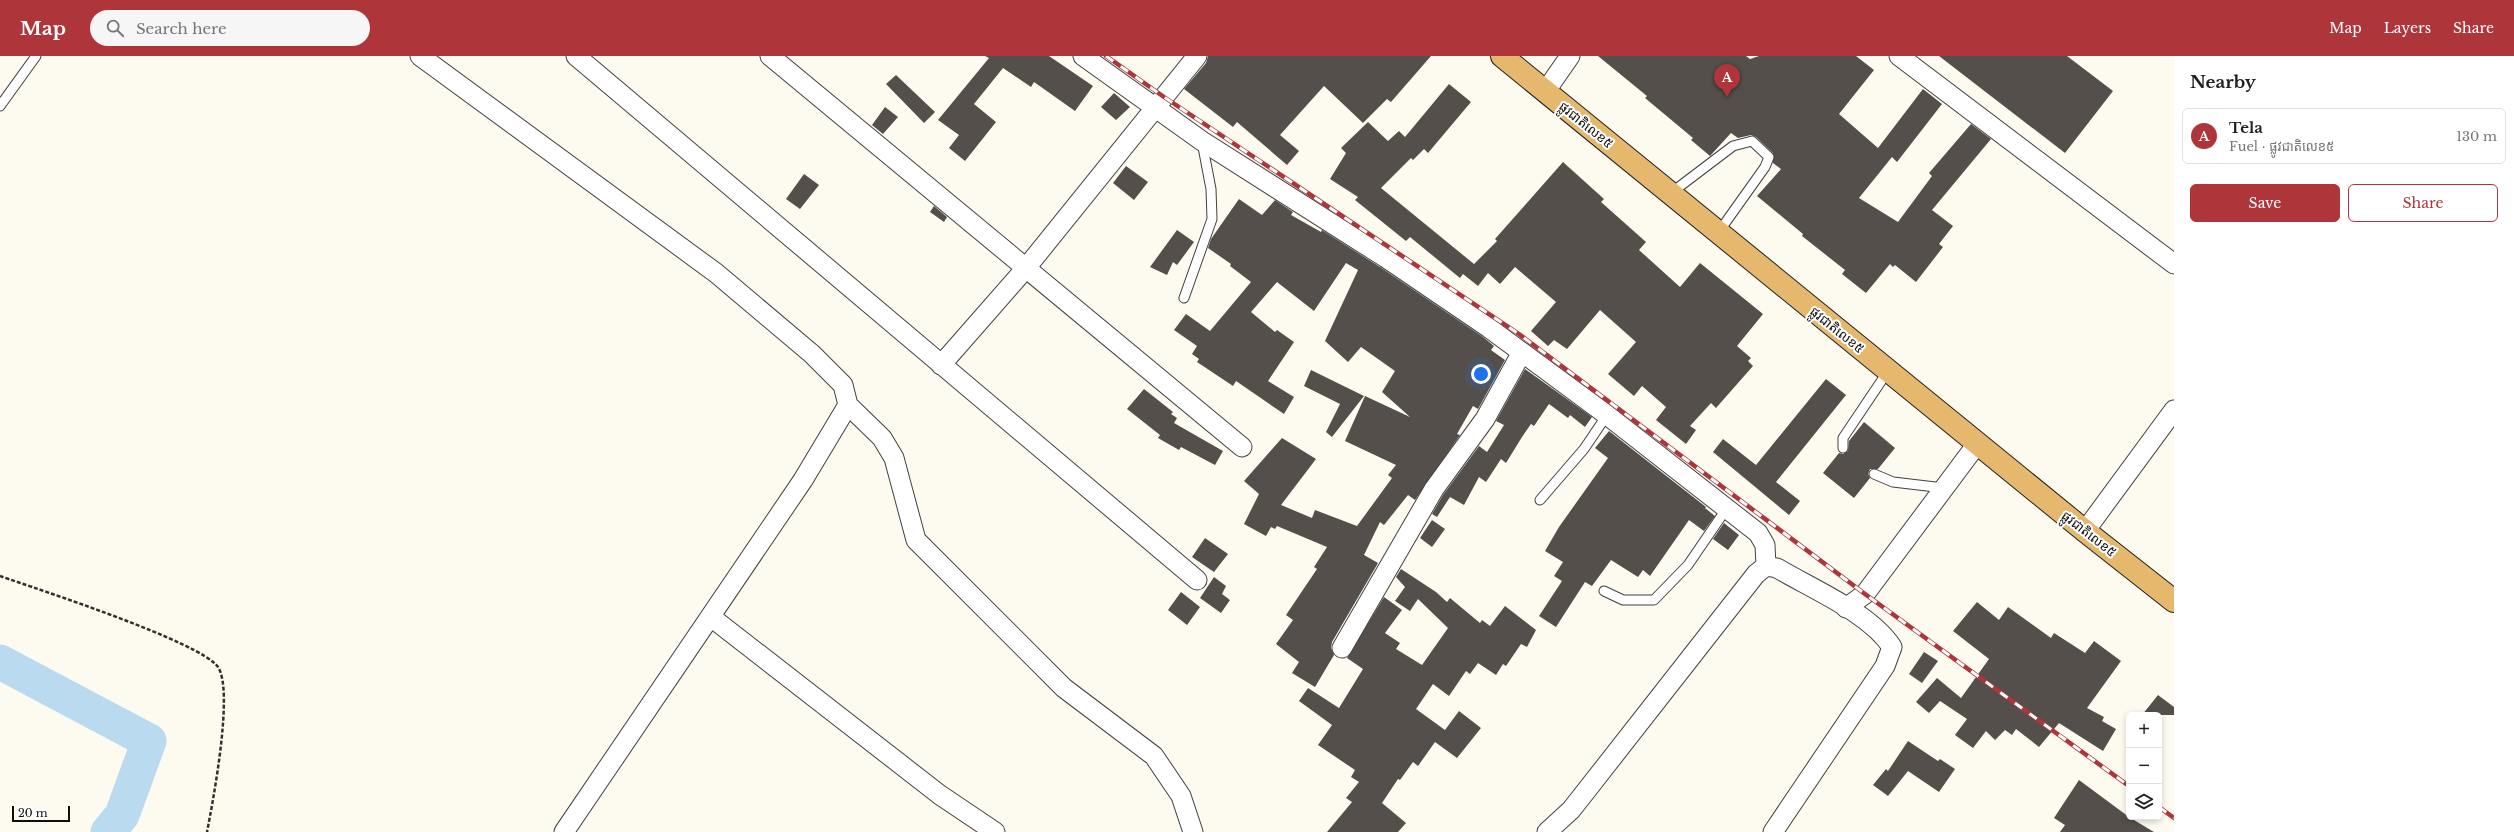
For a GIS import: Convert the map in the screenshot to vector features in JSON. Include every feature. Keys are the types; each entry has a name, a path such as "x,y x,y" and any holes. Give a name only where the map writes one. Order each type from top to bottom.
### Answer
{"highway":[{"name":"ផ្លូវជាតិលេខ៥","path":"1502,56 1977,444 2174,601"}],"street":[{"path":"420,56 716,273 843,385 848,404 882,438 894,458 916,540 1064,688 1154,756 1181,796 1193,832"},
{"path":"576,56 940,365 1197,580"},
{"path":"770,56 1242,447"},
{"path":"1083,56 1154,109 1386,258 1522,352 1607,415 1758,533 1765,545 1766,566"},
{"path":"940,365 1026,268 1197,56"},
{"path":"1545,92 1570,56"},
{"path":"1899,56 2174,264"},
{"path":"1342,648 1434,489 1484,419 1522,352"},
{"path":"564,832 803,480 848,404"},
{"path":"2085,531 2174,410"},
{"path":"1846,608 1865,594 1977,444"},
{"path":"1550,831 1575,805 1756,574 1766,566 1777,568 1846,608 1884,634 1892,647 1885,666 1773,832"},
{"path":"710,617 940,795 995,832"}],"lane":[{"path":"0,106 36,56"},
{"path":"1184,298 1212,219 1211,189 1202,141"},
{"path":"1670,194 1733,146 1752,141 1762,149 1769,156 1765,167 1718,233"},
{"path":"1843,448 1844,438 1888,371"},
{"path":"1540,500 1584,449 1607,415"},
{"path":"1874,474 1893,482 1945,488"},
{"path":"1604,591 1623,600 1654,600 1688,565 1727,508"}],"path":[{"path":"0,576 135,624 202,653 218,667 222,677 223,699 218,773 207,832"}],"building":[{"path":"985,56 1049,56 1093,86 1075,111 1034,82 1031,87 1003,68 974,104 996,122 965,161 949,148 959,135 938,120 989,58"},
{"path":"1208,56 1431,56 1391,102 1387,99 1363,123 1324,86 1280,135 1299,151 1287,165 1237,122 1233,127 1184,89 1206,63"},
{"path":"1598,56 1746,56 1750,59 1759,56 1856,56 1874,70 1839,114 1878,148 1923,89 1942,104 1897,162 1892,157 1859,198 1898,222 1932,176 1929,173 1971,124 1991,139 1932,210 1953,226 1939,244 1943,247 1916,282 1895,265 1893,267 1890,264 1866,293 1842,274 1845,270 1802,236 1803,234 1757,196 1781,169 1773,163 1773,153 1756,137 1751,135 1738,138 1731,133 1710,156 1691,140 1693,138 1645,98 1647,96"},
{"path":"1939,56 2067,56 2113,91 2065,153"},
{"path":"896,75 935,112 924,123 886,84"},
{"path":"1449,84 1471,102 1428,153 1424,149 1413,160 1411,158 1381,188 1474,264 1497,241 1495,239 1563,162 1604,199 1601,202 1646,242 1639,250 1680,287 1700,263 1763,314 1737,346 1751,358 1748,361 1753,366 1716,408 1711,403 1690,426 1696,430 1686,444 1656,420 1666,407 1642,386 1634,396 1608,374 1636,342 1600,310 1567,349 1554,340 1548,346 1531,331 1556,302 1515,267 1500,284 1488,273 1478,286 1463,274 1460,278 1410,237 1406,241 1355,200 1358,197 1330,179 1346,153 1341,148 1368,122 1388,141 1399,131 1405,137"},
{"path":"1114,93 1130,107 1116,120 1101,107"},
{"path":"885,107 898,117 883,134 872,125"},
{"path":"1126,166 1148,182 1134,200 1113,183"},
{"path":"804,174 819,185 800,209 786,199"},
{"path":"1239,199 1262,215 1275,200 1293,212 1291,215 1321,232 1322,230 1380,267 1483,337 1494,346 1491,350 1505,360 1478,409 1473,406 1457,434 1460,435 1415,500 1408,495 1384,525 1380,522 1364,555 1378,563 1332,642 1331,648 1334,655 1315,687 1292,673 1299,662 1276,644 1293,620 1286,615 1317,569 1314,567 1327,547 1277,526 1275,529 1271,527 1266,536 1244,524 1259,494 1244,481 1282,438 1316,459 1281,505 1312,518 1315,510 1357,526 1392,478 1388,475 1396,465 1345,441 1365,396 1410,417 1382,392 1395,371 1361,347 1348,362 1325,341 1358,270 1346,263 1314,311 1277,282 1251,312 1275,332 1277,330 1294,342 1268,381 1294,397 1284,414 1236,381 1233,386 1197,362 1199,359 1192,354 1197,346 1174,330 1186,314 1210,331 1251,282 1230,266 1231,264 1208,248 1211,239"},
{"path":"934,206 947,217 944,222 930,212"},
{"path":"1177,230 1194,242 1177,265 1173,262 1167,275 1150,267"},
{"path":"1525,369 1592,417 1585,427 1570,415 1568,418 1549,404 1534,426 1531,424 1506,463 1501,459 1486,482 1479,477 1464,505 1450,497 1437,517 1432,514 1443,495 1479,446 1487,452 1504,425 1496,421"},
{"path":"1311,370 1364,396 1332,437 1326,432 1340,404 1304,386"},
{"path":"1826,379 1846,395 1776,482 1800,501 1789,515 1713,452 1723,439 1756,465"},
{"path":"1144,389 1173,412 1171,414 1177,418 1174,423 1223,451 1215,465 1181,447 1179,450 1158,438 1160,435 1127,409"},
{"path":"1864,422 1895,448 1878,469 1870,469 1868,474 1870,478 1854,498 1823,473 1839,453 1843,454 1848,451 1849,441"},
{"path":"1609,431 1706,507 1705,508 1715,516 1704,531 1689,520 1650,576 1643,570 1638,577 1611,560 1592,586 1585,582 1556,627 1539,616 1562,581 1554,576 1563,562 1545,551 1559,527 1608,458 1595,448"},
{"path":"1432,520 1445,529 1432,547 1420,538"},
{"path":"1724,523 1739,535 1728,550 1713,539"},
{"path":"1205,538 1228,554 1214,572 1192,557"},
{"path":"1401,569 1436,592 1447,602 1450,598 1480,623 1482,620 1490,626 1505,606 1536,630 1527,647 1521,644 1506,666 1503,664 1496,675 1478,663 1470,674 1466,671 1449,696 1433,684 1416,709 1445,730 1459,711 1481,728 1457,758 1435,742 1418,766 1413,762 1400,780 1398,779 1382,803 1406,823 1398,832 1327,832 1352,802 1346,798 1359,782 1351,777 1355,770 1318,745 1332,725 1299,701 1308,688 1339,708 1363,669 1347,658 1384,597 1402,610 1385,633 1400,643 1396,649 1422,665 1448,628 1418,599 1410,611 1395,601 1405,587 1396,577"},
{"path":"1214,577 1226,586 1222,594 1230,600 1221,613 1200,598"},
{"path":"1181,592 1200,607 1187,625 1168,610"},
{"path":"1977,602 1999,620 2008,607 2051,638 2054,633 2085,653 2094,641 2121,661 2087,708 2104,717 2102,721 2116,729 2103,751 2059,723 2039,747 2016,729 2012,735 2005,730 1995,740 1986,731 1973,748 1955,735 1967,719 1940,701 1929,713 1916,702 1937,678 1961,698 1989,659 1953,631"},
{"path":"1924,652 1938,661 1922,683 1909,674"},
{"path":"2158,695 2174,707 2174,715 2162,715 2162,712 2144,712"},
{"path":"1908,741 1938,761 1940,759 1955,769 1939,792 1908,771 1888,796 1873,785 1886,769 1888,771"},
{"path":"2079,780 2126,815 2126,820 2134,820 2154,832 2060,832 2065,825 2054,818"}],"waterway":[{"path":"0,662 149,741 122,815 108,832"}],"railway":[{"path":"1106,56 1164,97 1519,334 1865,594 2126,784"},
{"path":"2162,809 2174,818"}],"place":[{"name":"Tela","path":"1727,97"}]}
